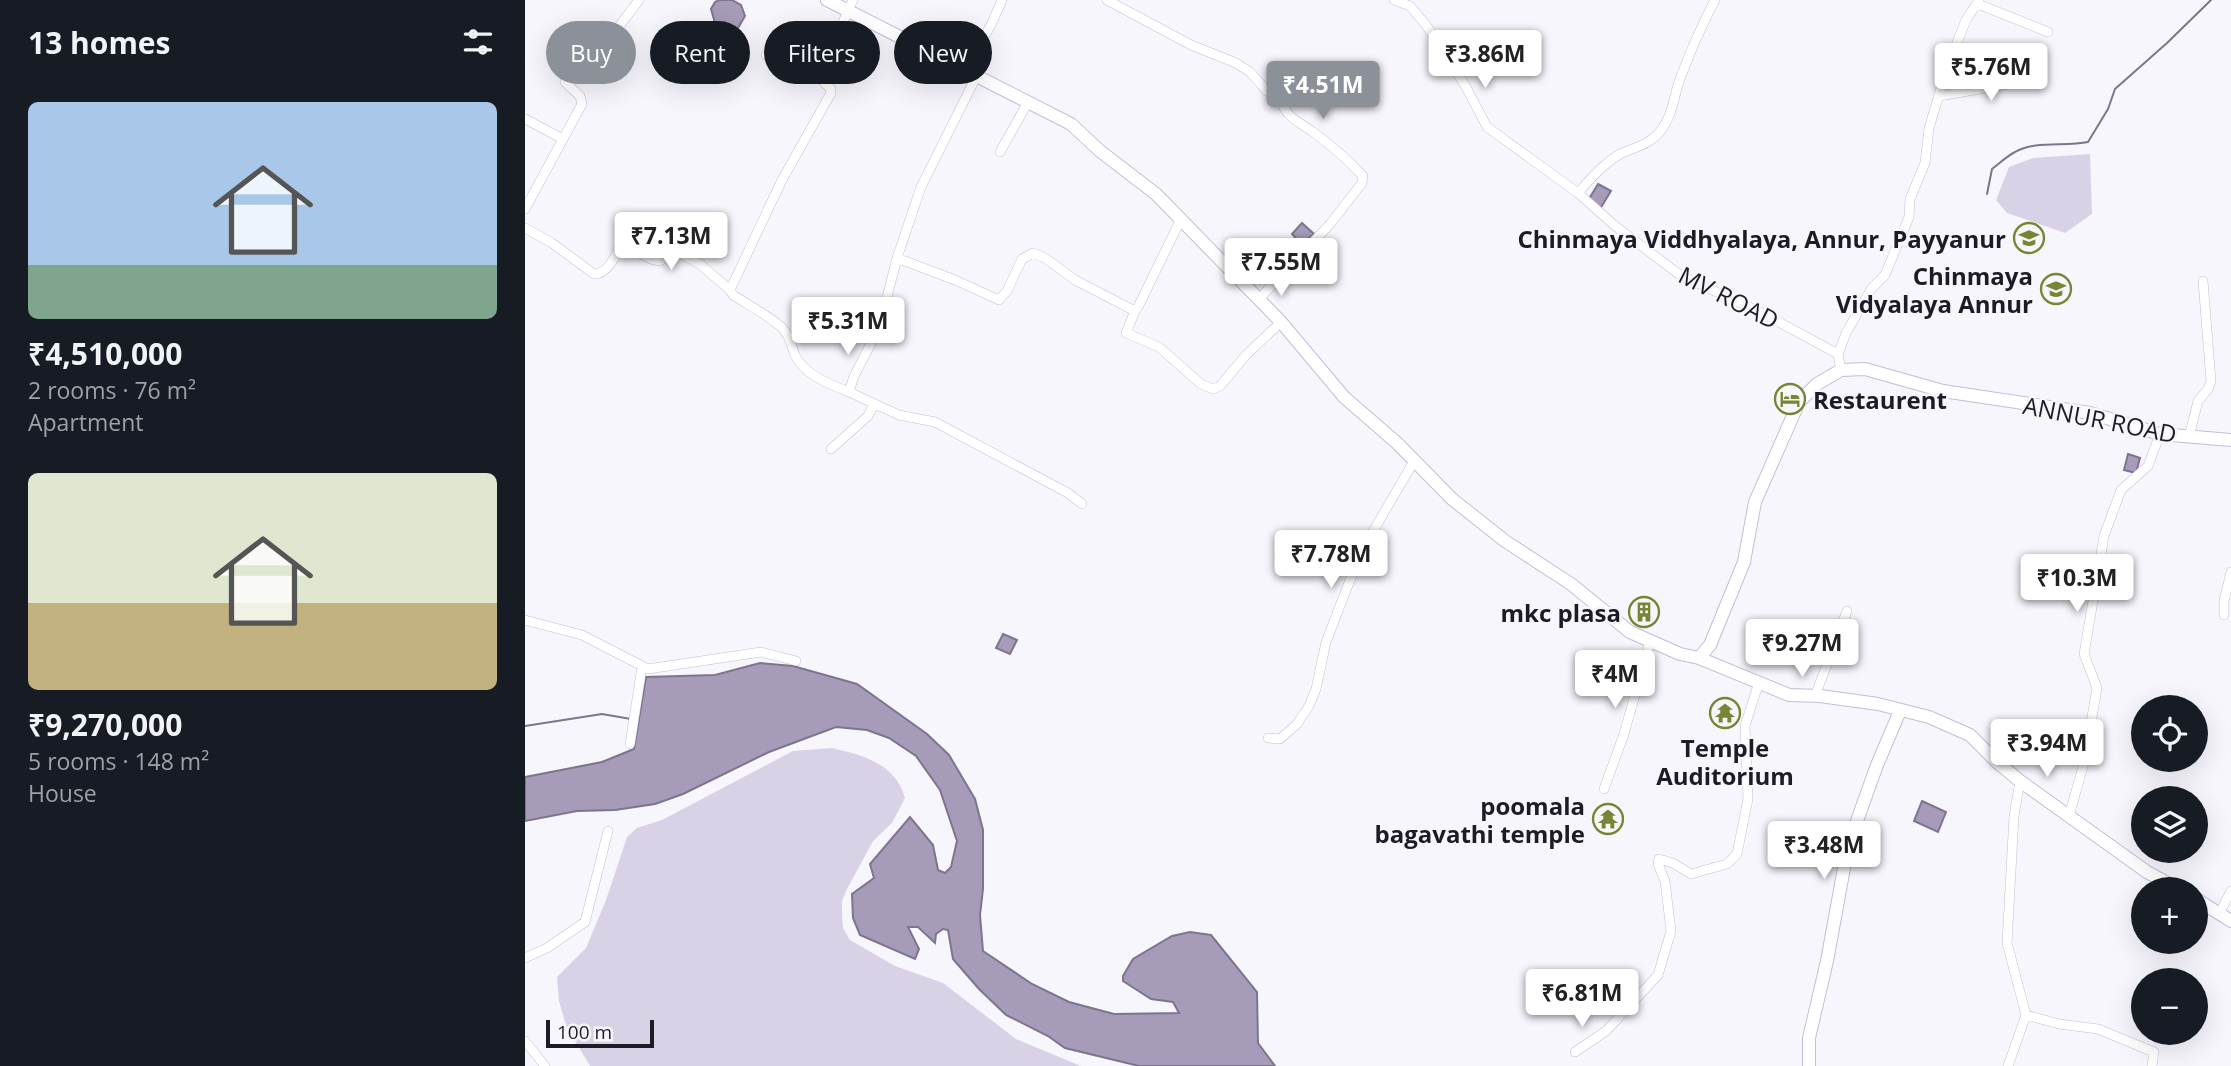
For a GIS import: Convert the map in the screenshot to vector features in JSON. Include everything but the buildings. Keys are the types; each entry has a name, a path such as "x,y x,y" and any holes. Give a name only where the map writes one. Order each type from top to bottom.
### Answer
{"main road":[{"path":"827,0 851,6 894,30"},
{"path":"992,83 1071,124 1100,151 1156,194 1259,299 1344,397 1453,499 1505,541 1571,584 1630,632 1789,695 1878,704 1929,717 1971,735 2020,781 2156,877"},
{"name":"ANNUR ROAD","path":"1841,370 1865,369 1943,391 2090,413 2160,434 2231,440"},
{"path":"1699,658 1710,645 1744,562 1755,502 1799,402 1817,384 1841,370"},
{"path":"1809,1066 1809,1038 1827,961 1848,846 1877,765 1901,711"},
{"path":"2208,906 2231,921"}],"street":[{"path":"525,209 582,100 567,86 565,76 569,70 605,45 639,0"},
{"path":"992,23 1002,0"},
{"path":"1107,0 1191,45 1243,67 1267,91 1280,98 1283,110 1295,122 1311,131 1363,176 1362,183 1331,223 1259,299"},
{"name":"MV ROAD","path":"1394,0 1410,6 1426,25 1466,87 1487,127 1578,193 1614,225 1680,275 1751,307 1837,354"},
{"path":"1578,193 1622,153 1654,138 1664,127 1684,69 1715,0"},
{"path":"1841,370 1837,354 1846,333 1872,288 1885,275 1909,217 1910,200 1925,163 1930,128 1939,96 1966,20 1979,2 2048,32"},
{"path":"1939,96 2038,79"},
{"path":"730,290 777,189 831,93 828,84"},
{"path":"849,392 854,376 879,328 897,258 921,187 966,84"},
{"path":"1000,152 1028,102"},
{"path":"525,119 563,139"},
{"path":"1181,219 1126,333 1159,347 1201,384 1213,389 1220,386 1253,348 1281,323"},
{"path":"525,228 552,243 594,274 603,273 626,233"},
{"path":"621,243 660,261 675,250 701,265 733,295 781,327 796,358 825,382 899,415 935,422 1068,493 1082,504"},
{"path":"897,258 999,300 1007,291 1022,258 1033,253 1045,258 1075,280 1135,311"},
{"path":"2189,437 2198,401 2211,381 2203,281"},
{"path":"831,449 868,416 874,404"},
{"path":"2069,816 2084,763 2097,688 2084,654 2104,536 2120,490 2148,466 2160,434"},
{"path":"1268,738 1280,739 1297,724 1309,706 1316,689 1326,642 1350,580 1371,535 1414,461"},
{"path":"2224,615 2224,601 2231,572"},
{"path":"1815,696 1847,611"},
{"path":"525,620 582,635 648,669 761,652 796,662"},
{"path":"1604,789 1624,734 1650,641"},
{"path":"630,744 642,667"},
{"path":"1575,1052 1606,1031 1658,975 1671,932 1665,881 1658,864 1659,859 1673,863 1692,874 1727,864 1737,854 1748,799 1745,726 1759,682"},
{"path":"2008,1066 2026,1015 2007,943 2014,816 2020,781"},
{"path":"525,958 547,948 585,922 608,831"},
{"path":"2220,912 2231,891"},
{"path":"2026,1015 2059,1024 2098,1029 2154,1052 2152,1066"},
{"path":"525,1041 545,1066"}],"shaded area":[{"path":"732,0 741,5 745,16 742,21 714,21 711,9 715,2"},
{"path":"2090,154 2092,214 2065,233 2007,213 1996,200 2009,167 2033,158"},
{"path":"1598,184 1611,191 1600,209 1587,202"},
{"path":"1302,223 1314,234 1301,244 1292,234"},
{"path":"2128,454 2140,458 2136,473 2124,470"},
{"path":"1003,634 1017,640 1010,654 996,648"},
{"path":"760,663 793,666 857,684 927,734 949,755 975,799 983,830 980,915 983,951 1032,984 1069,1002 1114,1014 1179,1013 1173,1002 1151,999 1123,981 1123,976 1133,959 1172,936 1190,932 1211,935 1257,992 1258,1043 1275,1066 1139,1066 1065,1048 1048,1036 1006,1015 979,989 953,959 948,930 943,929 936,934 935,943 918,927 908,927 919,949 915,959 860,935 853,918 852,894 874,878 870,864 910,817 933,845 938,870 945,873 951,867 957,841 940,790 916,756 889,738 867,730 836,727 769,752 683,794 655,804 615,810 577,811 525,821 525,777 602,762 634,749 646,677 715,675"},
{"path":"832,748 866,758 886,769 901,786 905,798 892,823 873,841 842,901 843,928 850,940 895,966 943,983 1016,1039 1081,1066 590,1066 566,1026 559,1001 557,977 586,948 606,900 627,837 637,828 662,820 793,751"},
{"path":"1922,801 1946,812 1938,832 1914,821"}],"waterway":[{"path":"1987,194 1992,169 2015,152 2032,146 2088,142 2108,109 2115,89 2211,0"},
{"path":"525,726 602,714 631,719"}],"place":[{"name":"Chinmaya Viddhyalaya, Annur, Payyanur","path":"2029,238"},
{"name":"Chinmaya Vidyalaya Annur","path":"2056,289"},
{"name":"Restaurent","path":"1790,399"},
{"name":"mkc plasa","path":"1644,612"},
{"name":"Temple Auditorium","path":"1725,713"},
{"name":"poomala bagavathi temple","path":"1608,819"}]}
